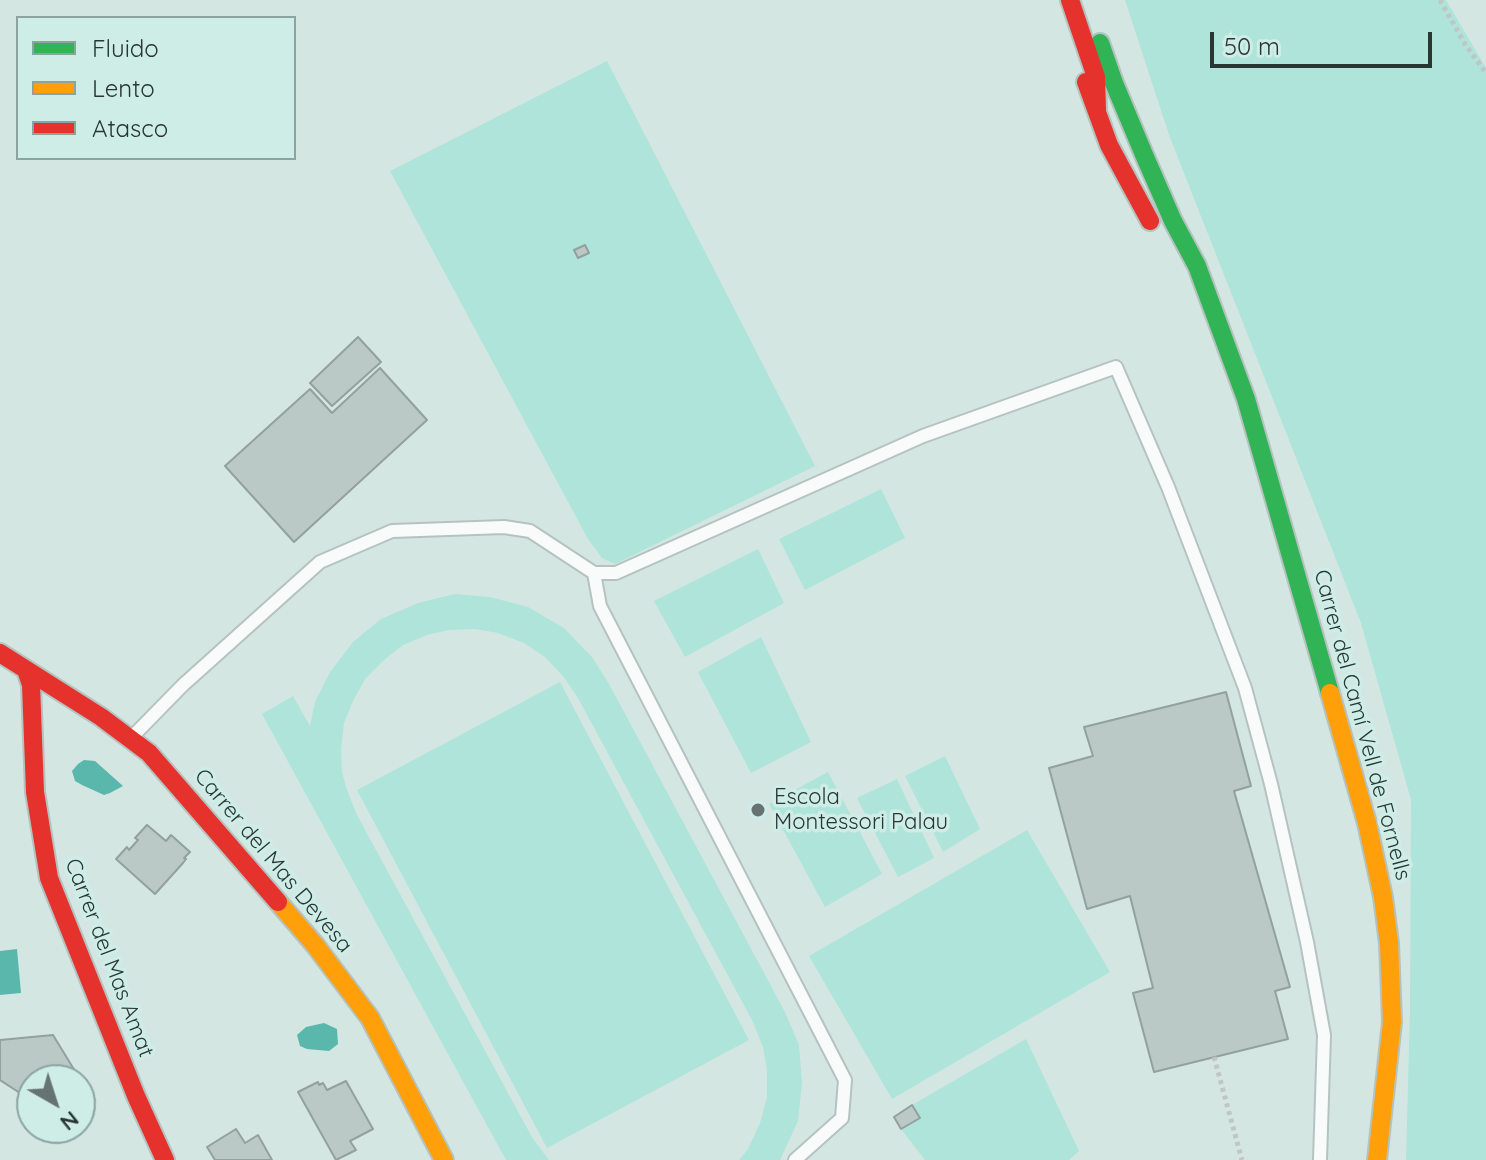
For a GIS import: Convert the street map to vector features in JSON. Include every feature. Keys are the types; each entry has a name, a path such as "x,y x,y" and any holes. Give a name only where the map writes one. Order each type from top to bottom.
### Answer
{"street":[{"name":"Carrer del Camí Vell de Fornells","path":"1056,0 1109,145 1142,209 1214,314"},
{"path":"1070,0 1096,77 1097,110"},
{"name":"Carrer del Camí Vell de Fornells","path":"1092,13 1114,83 1139,145 1197,266 1229,350 1259,441 1367,823 1389,943 1392,1022 1377,1160"},
{"name":"Carrer del Mas Devesa","path":"0,653 101,717 149,753 180,787 315,945 370,1018 444,1160"},
{"name":"Carrer del Mas Amat","path":"26,670 31,685 35,792 49,878 136,1096 165,1160"}],"lane":[{"path":"130,739 183,685 320,562 392,531 504,527 530,531 594,573 616,573 923,436 1116,367 1168,487 1245,688 1271,784 1307,942 1324,1035 1320,1160"},
{"path":"594,573 600,606 845,1080 842,1118 795,1160"}],"path":[{"path":"1440,0 1486,73"},
{"path":"1214,1057 1242,1160"}],"green space":[{"path":"1125,0 1446,0 1486,68 1486,1160 1406,1160 1411,800 1361,623 1169,135"},
{"path":"607,61 815,466 615,564 602,558 588,539 390,171"},
{"path":"881,489 905,538 805,590 779,539"},
{"path":"758,549 784,603 685,657 654,601"},
{"path":"455,594 490,597 528,607 564,628 592,657 609,684 785,1012 799,1045 802,1083 798,1121 780,1160 739,1160 760,1123 767,1097 763,1047 752,1020 578,698 545,657 524,643 498,633 475,629 449,630 403,645 365,679 344,723 342,772 357,815 533,1139 549,1160 506,1160 262,714 293,696 310,726 315,702 330,672 353,642 381,619 418,603"},
{"path":"761,637 811,742 751,773 698,672"},
{"path":"560,682 749,1040 547,1148 357,790"},
{"path":"945,756 980,829 943,852 905,776"},
{"path":"828,772 882,874 825,907 769,804"},
{"path":"897,779 934,858 898,877 857,798"},
{"path":"1027,830 1110,972 892,1099 809,956"},
{"path":"1026,1039 1079,1151 1069,1160 925,1160 901,1129 920,1118 912,1105"}],"water":[{"path":"84,760 95,761 123,786 104,795 75,781 72,771"},
{"path":"17,949 21,993 0,995 0,951"},
{"path":"324,1023 337,1029 338,1044 329,1051 300,1046 297,1035 306,1027"}],"building":[{"path":"585,245 589,253 578,258 574,250"},
{"path":"358,337 381,362 332,406 310,383"},
{"path":"380,368 427,420 294,542 225,466 310,389 332,413"},
{"path":"1226,692 1251,786 1234,791 1290,987 1275,991 1288,1039 1154,1072 1133,993 1153,988 1130,896 1087,909 1049,768 1093,756 1084,727"},
{"path":"147,825 166,841 171,835 190,852 155,894 116,859 127,847 129,850"},
{"path":"53,1035 71,1064 16,1064 16,1090 0,1080 0,1040"},
{"path":"346,1081 373,1129 350,1141 356,1150 336,1160 298,1092 318,1082 319,1085 323,1083 327,1090"},
{"path":"912,1105 920,1118 901,1129 894,1117"},
{"path":"236,1129 245,1143 258,1135 272,1160 215,1160 207,1147"}],"traffic: fast":[{"path":"1100,43 1145,157 1197,266 1246,399 1330,693"}],"traffic: slow":[{"path":"1330,693 1367,823 1389,943 1392,1022 1377,1160"},
{"path":"278,902 370,1018 444,1160"}],"traffic: jam":[{"path":"1070,0 1096,77 1097,110"},
{"path":"1086,82 1109,145 1150,221"},
{"path":"0,653 101,717 149,753 278,902"},
{"path":"26,670 31,685 35,792 49,878 136,1096 165,1160"}],"place":[{"name":"Escola Montessori Palau","path":"758,810"}]}
